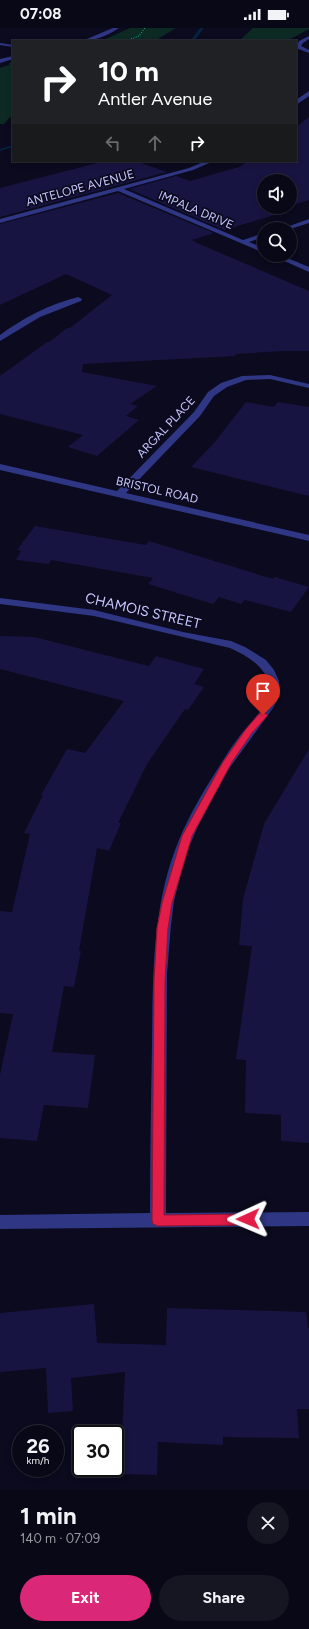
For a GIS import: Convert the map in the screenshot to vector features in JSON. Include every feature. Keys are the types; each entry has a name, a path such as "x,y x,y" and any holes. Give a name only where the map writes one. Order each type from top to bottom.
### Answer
{"street":[{"path":"87,40 117,28"},
{"path":"309,38 301,42 298,47 309,52"},
{"path":"0,44 12,46"},
{"path":"0,61 12,57"},
{"path":"298,100 309,93"},
{"path":"298,100 309,100"},
{"name":"ANTELOPE AVENUE","path":"0,221 191,170 209,162"},
{"name":"IMPALA DRIVE","path":"119,189 257,248"},
{"path":"297,225 309,221"},
{"path":"242,242 257,237"},
{"path":"290,262 309,270"},
{"path":"0,339 32,317 78,299"},
{"name":"ARGAL PLACE","path":"120,494 197,414 211,394 224,385 245,378 270,377 309,386"},
{"name":"BRISTOL ROAD","path":"0,467 309,538"},
{"name":"CHAMOIS STREET","path":"0,601 51,606 94,613 231,645 261,662 270,672 274,682 275,692 270,704 228,762 187,836 179,857 167,903 163,928 160,981 158,1220"},
{"path":"0,1222 309,1218"}],"path":[{"path":"126,40 139,36 145,28"}],"green space":[{"path":"130,28 176,28 157,40 103,40"},
{"path":"253,28 309,28 289,40 238,40"},
{"path":"12,62 12,115 4,124 0,124 0,68 9,65 9,63"}],"building":[{"path":"309,117 309,200 297,204 297,174 257,174 257,214 278,214 224,230 129,189 176,176 190,181 239,167 246,162 297,162 297,126"},
{"path":"101,162 138,162 167,172 0,217 0,188"},
{"path":"118,193 214,233 192,240 197,243 309,291 309,351 283,351 235,354 236,356 83,364 82,372 157,386 130,404 138,406 126,416 139,420 97,456 68,447 83,435 0,414 0,376 67,328 70,328 112,295 66,274 0,305 0,224"},
{"path":"246,402 274,407 278,402 309,407 309,496 191,467 214,443"},
{"path":"35,526 146,545 149,541 273,579 275,577 309,587 291,612 245,600 241,604 219,597 213,604 148,584 153,578 51,560 49,564 16,560 21,551 17,550"},
{"path":"0,636 34,637 149,666 156,656 204,669 194,684 204,687 188,710 185,709 147,764 118,823 121,823 109,851 97,848 74,987 64,986 52,1052 95,1055 88,1108 44,1105 37,1141 0,1138 0,1075 13,1014 0,1013 0,911 12,912 30,834 24,833 43,795 41,795 67,749 85,753 124,701 0,669"},
{"path":"309,749 309,1143 281,1141 281,1115 245,1113 246,1060 236,1059 252,946 239,945 243,899 264,824"},
{"path":"94,1304 97,1343 166,1345 167,1308 306,1312 309,1328 309,1409 297,1409 299,1438 223,1437 223,1445 158,1442 157,1475 124,1474 124,1425 122,1425 125,1372 71,1378 73,1411 48,1413 46,1368 0,1372 0,1313"}],"waterway":[{"path":"193,40 202,28"},
{"path":"0,150 12,146"}],"route":[{"path":"248,1219 158,1220 160,981 163,928 167,903 183,846 228,762 249,731 263,715"}]}
